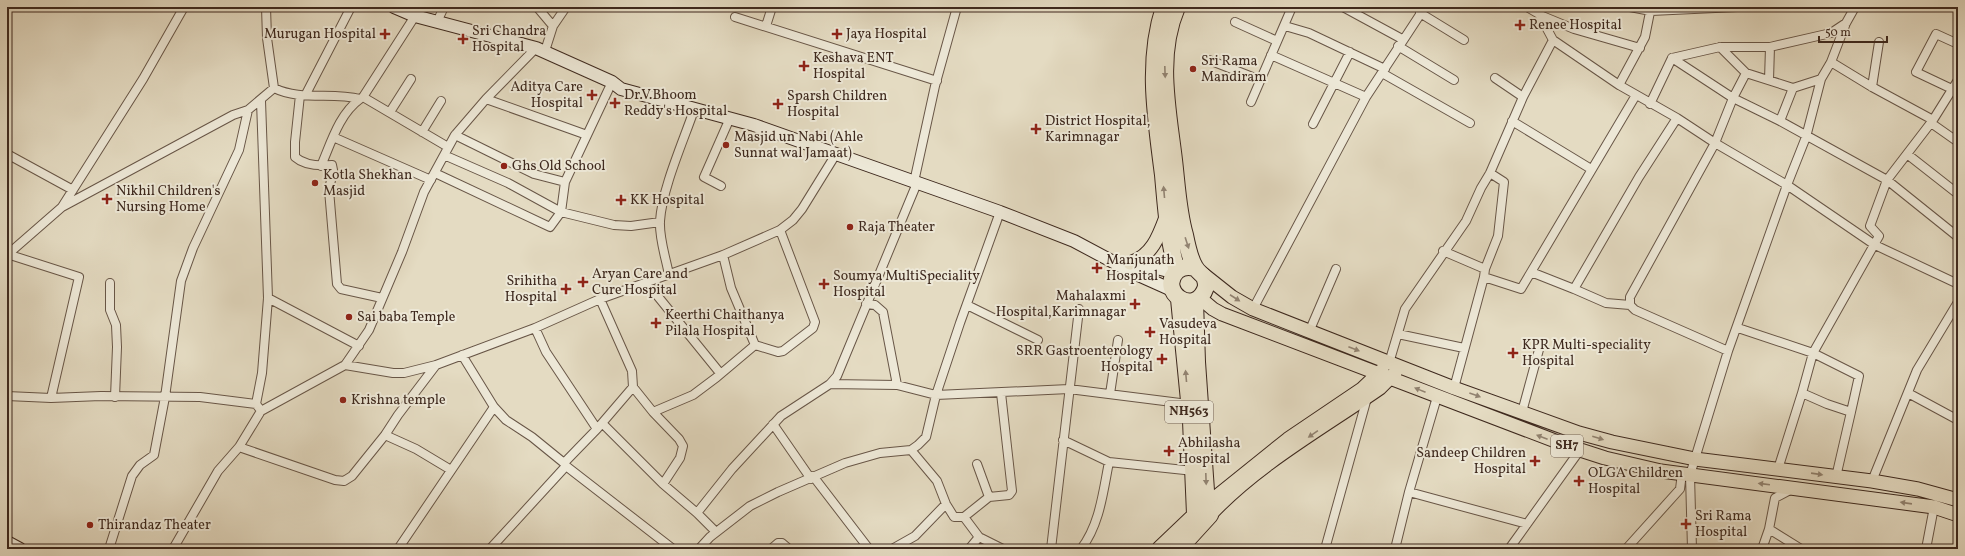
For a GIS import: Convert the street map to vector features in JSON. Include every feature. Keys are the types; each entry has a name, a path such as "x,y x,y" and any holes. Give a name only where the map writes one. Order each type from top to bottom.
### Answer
{"highway":[{"name":"NH563","path":"1164,7 1156,42 1153,67 1166,216 1177,272 1172,283 1176,294 1194,471 1203,515"},
{"name":"NH563","path":"1177,7 1167,40 1164,58 1184,235 1206,287 1198,299 1197,362 1203,515"},
{"path":"1177,272 1185,267 1199,271"},
{"path":"1176,294 1184,301 1198,299"},
{"path":"1160,549 1203,515"},
{"path":"1179,549 1203,515"}],"main road":[{"path":"1130,263 1140,260 1150,250 1156,242 1166,216"},
{"name":"SH7","path":"1199,271 1232,297 1253,309 1454,388 1612,442 1695,459 1872,481 1918,489 1958,500"},
{"name":"SH7","path":"1198,299 1222,314 1437,397 1605,458 1661,471 1934,507 1958,514"},
{"path":"1203,515 1231,483 1288,439 1362,389 1378,374 1394,365"},
{"path":"1203,515 1272,463 1367,398 1391,379 1394,365"}],"street":[{"path":"62,207 139,86 184,7"},
{"path":"266,7 267,38 274,88"},
{"path":"351,7 303,94 295,142 295,157 300,162 321,166 332,165 333,170 329,190 337,284 341,289 382,298"},
{"path":"394,7 415,16 540,49 612,82 621,89 694,110 730,118 1000,212 1074,241 1176,294"},
{"path":"437,22 444,7"},
{"path":"536,7 553,26"},
{"path":"7,396 51,398 200,397 259,407 345,365 370,330 402,252 424,192 454,135 486,99 540,49 566,7"},
{"path":"766,26 772,7"},
{"path":"697,513 732,469 781,416 830,384 836,376 916,183 937,81 957,7"},
{"path":"1251,102 1292,7"},
{"path":"1343,7 1400,43 1454,80"},
{"path":"1527,7 1539,14 1574,29 1640,48"},
{"path":"1630,7 1651,9 1738,7"},
{"path":"1626,549 1680,489 1686,474 1695,459 1728,351 1738,328 1787,185 1806,137 1821,79 1831,62 1846,23 1855,7"},
{"path":"1619,85 1645,37 1651,9"},
{"path":"1253,309 1366,97 1423,10 1464,40"},
{"path":"1539,14 1553,40 1619,85 1677,118 1715,143 1787,185 1875,245 1958,284"},
{"path":"321,166 333,137 347,111 362,98 415,16"},
{"path":"736,17 937,81"},
{"path":"1235,22 1277,41"},
{"path":"1672,58 1720,47 1770,47 1831,33 1846,23"},
{"path":"1285,26 1309,33 1350,52 1470,123"},
{"path":"1952,89 1916,72 1936,34 1958,44"},
{"path":"1394,365 1398,334 1405,309 1443,252 1466,221 1481,188 1490,173 1523,97 1553,40"},
{"path":"1872,87 1879,42"},
{"path":"1720,47 1746,73 1793,88 1821,79"},
{"path":"1769,80 1770,47"},
{"path":"1313,124 1350,52"},
{"path":"1271,55 1366,97"},
{"path":"1672,58 1733,98 1780,121 1806,137 1887,180 1958,237"},
{"path":"1650,104 1672,58"},
{"path":"1209,60 1260,80"},
{"path":"1831,62 1932,121 1958,142"},
{"path":"1630,305 1630,297 1638,280 1715,143 1733,98 1746,73"},
{"path":"1495,78 1523,97"},
{"path":"390,112 411,79"},
{"path":"1778,470 1813,353 1879,236 1870,226 1887,180 1932,121 1958,80"},
{"path":"333,137 433,177 550,227 562,212 565,182 612,82"},
{"path":"274,88 286,94 349,96 362,98 390,112 407,124 448,147"},
{"path":"7,254 62,207 233,115 248,110 274,88"},
{"path":"1780,121 1793,88"},
{"path":"1443,252 1484,273 1521,289 1636,95"},
{"path":"486,99 587,135"},
{"path":"173,549 218,471 239,447 259,407 268,298 260,101"},
{"path":"422,132 441,101"},
{"path":"109,549 132,476 140,465 154,455 165,397 181,281 193,248 239,150 248,110"},
{"path":"669,275 660,222 662,203 694,110"},
{"path":"721,186 704,177 730,118"},
{"path":"1574,289 1639,177 1677,118"},
{"path":"1512,121 1591,169"},
{"path":"454,135 534,174 565,182"},
{"path":"7,154 73,190"},
{"path":"345,365 393,374 404,373 436,365 535,328 600,299 724,255 780,230 793,220 802,209 836,154"},
{"path":"1907,154 1958,194"},
{"path":"444,155 508,183 562,212 614,225 631,226 660,222"},
{"path":"1454,388 1484,273 1498,236 1504,182 1490,173"},
{"path":"698,549 716,532 750,506 845,463 880,453 911,450 926,437 936,395 1000,212"},
{"path":"755,345 778,352 784,351 813,328 815,322 780,230"},
{"path":"7,254 79,277 51,398"},
{"path":"724,255 731,288 755,345"},
{"path":"1115,262 1149,266 1177,272"},
{"path":"1309,332 1336,269"},
{"path":"1531,272 1606,303 1630,305 1635,310 1728,351"},
{"path":"110,283 110,310 116,325 117,347 115,397"},
{"path":"647,283 720,373"},
{"path":"268,298 359,346"},
{"path":"600,299 632,370 633,387 653,412 679,439 683,446 680,458 663,484"},
{"path":"1872,481 1917,370 1958,302"},
{"path":"866,304 875,305 882,312 897,384"},
{"path":"967,305 1038,340"},
{"path":"1051,549 1079,309"},
{"path":"535,328 546,352 600,426 697,513 716,532"},
{"path":"1738,328 1813,353 1859,376 1836,477"},
{"path":"1398,334 1464,348"},
{"path":"1110,394 1118,340"},
{"path":"653,412 693,395 755,345"},
{"path":"1522,412 1540,346"},
{"path":"462,355 494,407 506,420 532,437 673,549"},
{"path":"239,447 335,480 344,481 352,476 385,436 398,415 436,365"},
{"path":"830,384 897,384 936,395 1069,389 1188,404"},
{"path":"490,549 633,387"},
{"path":"911,450 937,481 946,504 954,517 964,517 989,497 1009,495 1013,489 1001,393"},
{"path":"1802,393 1851,412"},
{"path":"1908,394 1958,420"},
{"path":"1395,549 1409,492 1437,397"},
{"path":"1325,549 1367,398"},
{"path":"398,549 494,407"},
{"path":"774,424 812,478 869,549"},
{"path":"385,436 416,449 451,470"},
{"path":"1064,440 1109,462 1194,471"},
{"path":"1509,549 1580,450"},
{"path":"1081,549 1095,526 1109,462"},
{"path":"977,464 989,497"},
{"path":"1686,474 1692,549"},
{"path":"1762,549 1769,529 1775,498 1794,488"},
{"path":"1409,492 1527,524"},
{"path":"892,549 914,536 946,504"},
{"path":"1926,549 1934,507"},
{"path":"964,517 979,537 1003,549"},
{"path":"1769,529 1796,548 1799,548"},
{"path":"969,549 979,537"},
{"path":"7,542 20,549"},
{"path":"771,549 778,543 789,549"}],"place":[{"name":"Renee Hospital","path":"1520,25"},
{"name":"Murugan Hospital","path":"385,34"},
{"name":"Jaya Hospital","path":"837,34"},
{"name":"Sri Chandra Hospital","path":"463,39"},
{"name":"Keshava ENT Hospital","path":"804,66"},
{"name":"Sri Rama Mandiram","path":"1193,69"},
{"name":"Aditya Care Hospital","path":"592,95"},
{"name":"Dr.V.Bhoom Reddy's Hospital","path":"615,103"},
{"name":"Sparsh Children Hospital","path":"778,104"},
{"name":"District Hospital, Karimnagar","path":"1036,129"},
{"name":"Masjid un Nabi (Ahle Sunnat wal Jamaat)","path":"726,145"},
{"name":"Ghs Old School","path":"504,166"},
{"name":"Kotla Shekhan Masjid","path":"315,183"},
{"name":"Nikhil Children's Nursing Home","path":"107,199"},
{"name":"KK Hospital","path":"621,200"},
{"name":"Raja Theater","path":"850,227"},
{"name":"Manjunath Hospital","path":"1097,268"},
{"name":"Aryan Care and Cure Hospital","path":"583,282"},
{"name":"Soumya MultiSpeciality Hospital","path":"824,284"},
{"name":"Srihitha Hospital","path":"566,289"},
{"name":"Mahalaxmi Hospital,Karimnagar","path":"1135,304"},
{"name":"Sai baba Temple","path":"349,317"},
{"name":"Keerthi Chaithanya Pilala Hospital","path":"656,323"},
{"name":"Vasudeva Hospital","path":"1150,332"},
{"name":"KPR Multi-speciality Hospital","path":"1513,353"},
{"name":"SRR Gastroenterology Hospital","path":"1162,359"},
{"name":"Krishna temple","path":"343,400"},
{"name":"Abhilasha Hospital","path":"1169,451"},
{"name":"Sandeep Children Hospital","path":"1535,461"},
{"name":"OLGA Children Hospital","path":"1579,481"},
{"name":"Sri Rama Hospital","path":"1686,524"},
{"name":"Thirandaz Theater","path":"90,525"}]}
